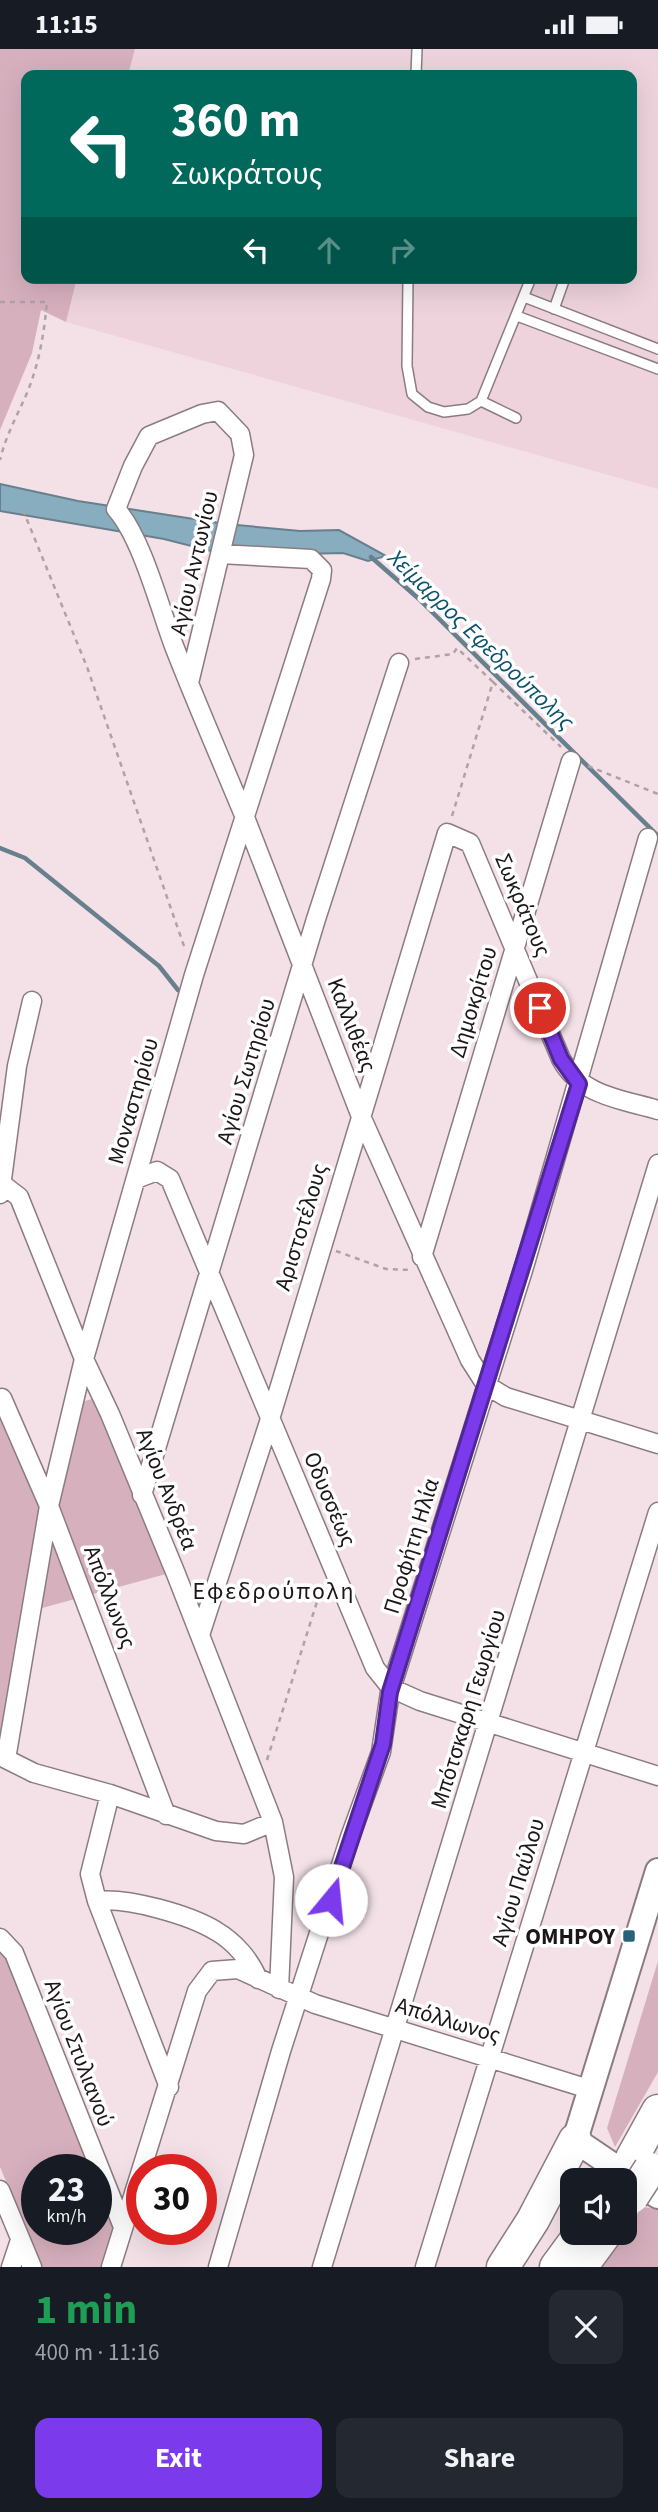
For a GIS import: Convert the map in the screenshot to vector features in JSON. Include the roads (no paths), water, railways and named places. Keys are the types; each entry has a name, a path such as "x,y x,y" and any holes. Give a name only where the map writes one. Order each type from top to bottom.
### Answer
{"highway":[{"path":"639,2180 658,2112"},
{"path":"503,2267 533,2220 575,2140"},
{"path":"556,2267 572,2245"},
{"path":"581,2267 597,2245"}],"street":[{"name":"Αγίου Αντωνίου","path":"116,509 144,442 160,431 218,411 240,435 244,455 189,683"},
{"name":"Καλλιθέας","path":"116,509 132,535 360,1114 422,1257 470,1360 486,1385"},
{"name":"Μοναστηρίου","path":"110,1794 34,1773 6,1759 49,1506 84,1359 194,975 246,820 322,570 311,559 220,554"},
{"name":"Αγίου Σωτηρίου","path":"142,1495 399,663"},
{"name":"Δημοκρίτου","path":"422,1257 571,761"},
{"name":"Σωκράτους","path":"447,833 470,842 561,1059 579,1084"},
{"name":"Αριστοτέλους","path":"200,1635 270,1419 447,833"},
{"name":"Προφήτη Ηλία","path":"218,2267 298,1997 383,1744 391,1688 579,1084 648,838"},
{"path":"1,1190 17,1066 32,1001"},
{"path":"579,1084 658,1111"},
{"name":"Μπότσκαρη Γεωργίου","path":"323,2267 658,1164"},
{"name":"Οδυσσέως","path":"135,1179 153,1171 168,1175 375,1668 391,1688"},
{"name":"Αγίου Ανδρέα","path":"1,1190 19,1197 200,1635 273,1822 284,1877 279,1989"},
{"path":"486,1385 513,1400 658,1444"},
{"name":"Απόλλωνος","path":"2,1398 49,1506 166,1815"},
{"name":"Αγίου Παύλου","path":"425,2267 658,1512"},
{"path":"391,1688 488,1724 658,1776"},
{"path":"111,2267 169,2087 97,1901 90,1874 110,1794 232,1835 249,1833 273,1822"},
{"path":"639,2180 575,2140 658,1871"},
{"path":"97,1901 122,1901 145,1906 217,1931 244,1955 258,1979"},
{"name":"Αγίου Στυλιανού","path":"0,1938 14,1953 123,2227"},
{"name":"Απόλλωνος","path":"169,2087 197,1991 212,1971 233,1969 298,1997 395,2030 592,2091"},
{"path":"0,2190 32,2267"},
{"path":"11,2267 20,2240"}],"lane":[{"path":"416,70 417,49"},
{"path":"408,284 407,366 412,394 428,407 443,412 468,409 481,401 529,284"},
{"path":"554,309 563,284"},
{"path":"524,297 658,349"},
{"path":"517,316 658,369"},
{"path":"481,401 516,418"}],"water":[{"path":"0,484 78,501 226,524 300,531 339,530 386,556 368,561 343,553 259,555 211,551 164,539 0,511"}],"waterway":[{"name":"Χείμαρρος Εφεδρούπολης","path":"371,557 419,599 658,836"},
{"name":"Χείμαρρος Εφεδρούπολης","path":"0,848 25,858 159,966 178,990"}],"place":[{"name":"ΟΜΗΡΟΥ","path":"629,1936"}],"district":[{"name":"Εφεδρούπολη","path":"274,1591"}]}
